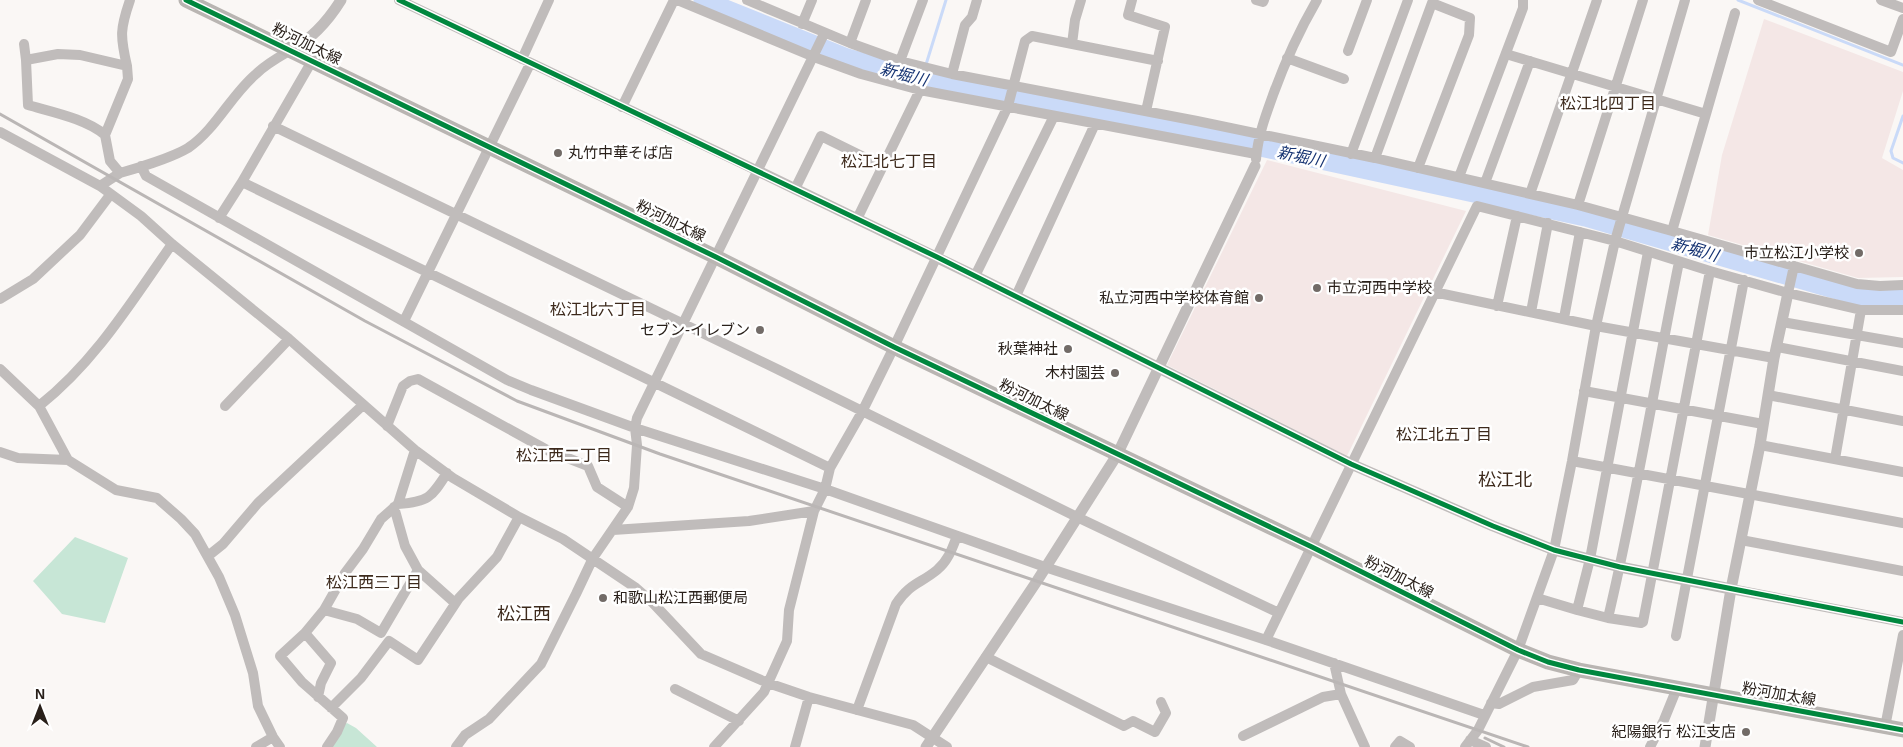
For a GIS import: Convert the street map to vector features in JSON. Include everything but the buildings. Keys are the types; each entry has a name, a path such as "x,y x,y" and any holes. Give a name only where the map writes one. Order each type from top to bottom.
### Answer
{"main road":[{"name":"粉河加太線","path":"186,0 716,257 894,347 1312,547 1518,650 1548,662 1579,670 1903,730"}],"street":[{"path":"120,173 110,161 105,135 128,79 121,40 122,27 130,0"},
{"path":"100,186 120,173 187,148 203,135 255,74 274,60 306,42 330,17 341,0"},
{"path":"399,0 857,218 1351,464 1493,526 1554,550 1620,567 1903,622"},
{"path":"404,321 490,148 526,62 548,0"},
{"path":"622,107 675,0 861,74 920,90 1095,124 1256,160"},
{"path":"747,0 802,24 823,36 900,62 1014,87 1146,111 1375,158 1578,205 1857,284 1903,285"},
{"path":"802,24 812,0"},
{"path":"850,44 866,0"},
{"path":"900,62 922,0"},
{"path":"952,74 965,25 972,17 977,0"},
{"path":"1072,44 1075,20 1081,0"},
{"path":"1132,0 1128,15 1165,27 1146,111"},
{"path":"1256,0 1263,2 1264,0"},
{"path":"926,747 1117,454 1256,160 1259,134 1287,58 1301,26 1317,0"},
{"path":"1348,51 1367,0"},
{"path":"1351,154 1408,0"},
{"path":"1459,177 1523,8 1523,0"},
{"path":"1530,194 1597,0"},
{"path":"1578,205 1643,0"},
{"path":"1486,747 1467,744 1478,730 1518,650 1554,550 1596,326 1615,241 1685,0"},
{"path":"1881,0 1903,8"},
{"path":"1375,158 1428,1 1470,18 1468,35 1418,168"},
{"path":"1763,1 1891,52 1903,19"},
{"path":"1672,231 1735,13"},
{"path":"456,747 465,735 489,719 541,664 593,558 628,507 634,488 637,445 635,428 637,418 823,36"},
{"path":"714,747 764,692 787,641 789,610 814,511 825,489 830,468 862,412 894,347 1008,106 1025,41 1032,36 1158,61"},
{"path":"24,44 28,105 99,129 105,135"},
{"path":"26,60 58,54 80,55 127,66"},
{"path":"1506,54 1706,114"},
{"path":"1287,58 1344,79"},
{"path":"219,218 312,61"},
{"path":"1485,183 1530,61"},
{"path":"857,218 920,90"},
{"path":"975,276 1054,116"},
{"path":"1016,296 1095,124"},
{"path":"273,126 779,370 1077,517 1279,613"},
{"path":"0,132 100,186 141,216 172,244 289,339 415,450 446,474 593,558 652,602 701,654 768,683 809,697 912,725 947,747"},
{"path":"795,189 821,136 882,166"},
{"path":"141,166 146,176 219,218 507,380 531,390 635,428 825,489 1045,567 1484,715"},
{"path":"242,182 830,468"},
{"path":"0,299 33,279 80,235 110,194"},
{"path":"1266,640 1477,206 1615,241 1710,271 1861,310 1903,310"},
{"path":"1497,306 1517,216"},
{"path":"1530,312 1548,224"},
{"path":"1564,318 1580,232"},
{"path":"39,406 60,389 103,343 172,244"},
{"path":"1577,610 1590,559 1648,252"},
{"path":"1608,618 1640,474 1651,404 1679,262"},
{"path":"1705,747 1731,589 1760,445 1775,352 1794,266"},
{"path":"1537,598 1608,618 1643,622 1654,574 1710,271"},
{"path":"1676,636 1744,280"},
{"path":"1434,292 1596,326 1731,351 1775,352 1903,371"},
{"path":"1835,459 1861,310"},
{"path":"1782,322 1903,343"},
{"path":"225,406 289,339"},
{"path":"0,368 39,406 68,460"},
{"path":"387,426 403,386 410,381 418,379 547,450 588,466 597,486 628,507"},
{"path":"1584,391 1763,424"},
{"path":"1768,395 1903,421"},
{"path":"208,556 223,544 258,503 363,405"},
{"path":"1760,445 1903,472"},
{"path":"415,450 396,506 405,546 418,570 455,603"},
{"path":"0,452 18,458 68,460 116,490 157,498 182,519 195,534 220,577 235,615 253,672 258,706 280,747"},
{"path":"1572,461 1903,523"},
{"path":"326,747 337,732 343,718 302,682 280,656 305,633 324,610 345,573 364,549 381,518 396,506 417,503 432,496 446,474"},
{"path":"613,530 749,521 814,511"},
{"path":"331,708 361,678 389,641 418,660 455,603 497,558 519,517"},
{"path":"857,710 896,604 904,592 937,570 947,559 957,536"},
{"path":"1741,540 1903,571"},
{"path":"324,610 357,619 381,632 418,570"},
{"path":"305,633 331,663 321,683 318,697"},
{"path":"1885,727 1903,635"},
{"path":"986,657 1124,726 1133,721 1155,732 1166,713 1161,702"},
{"path":"1334,663 1341,694 1365,747"},
{"path":"1491,703 1499,704 1533,688 1573,680 1579,670"},
{"path":"1650,747 1677,688"},
{"path":"675,689 739,721"},
{"path":"1243,736 1323,696 1341,694"},
{"path":"795,747 809,697"},
{"path":"256,747 273,737"},
{"path":"1395,747 1400,741 1410,747"}],"shaded area":[{"path":"1764,19 1903,72 1903,91 1882,158 1903,170 1903,277 1858,278 1708,235 1722,155"},
{"name":"市立河西中学校","path":"1267,160 1466,211 1347,456 1167,365"}],"green space":[{"path":"75,537 128,558 105,623 62,614 33,581"},
{"path":"347,723 356,728 377,747 331,747 343,725"}],"waterway":[{"name":"新堀川","path":"703,0 847,58 923,79 1145,122 1585,217 1854,295 1875,298 1903,297"},
{"path":"923,79 946,0"},
{"path":"1738,0 1903,65"},
{"path":"1903,116 1891,151 1893,158 1903,163"}],"railway":[{"path":"0,114 365,321 517,401 660,454 1528,747"},
{"path":"1485,738 1504,747"}],"cycle path":[{"path":"186,0 716,257 894,347 1312,547 1518,650 1548,662 1579,670 1903,730"},
{"path":"399,0 937,257 1351,464 1493,526 1554,550 1620,567 1903,622"}],"place":[{"name":"丸竹中華そば店","path":"558,153"},
{"name":"市立松江小学校","path":"1859,253"},
{"name":"市立河西中学校","path":"1317,288"},
{"name":"私立河西中学校体育館","path":"1259,298"},
{"name":"セブン-イレブン","path":"760,330"},
{"name":"秋葉神社","path":"1068,349"},
{"name":"木村園芸","path":"1115,373"},
{"name":"和歌山松江西郵便局","path":"603,598"},
{"name":"紀陽銀行 松江支店","path":"1746,732"}],"district":[{"name":"松江北四丁目","path":"1608,103"},
{"name":"松江北七丁目","path":"889,161"},
{"name":"松江北六丁目","path":"598,309"},
{"name":"松江北五丁目","path":"1444,434"},
{"name":"松江西二丁目","path":"564,455"},
{"name":"松江北","path":"1505,480"},
{"name":"松江西三丁目","path":"374,582"},
{"name":"松江西","path":"524,614"}]}
